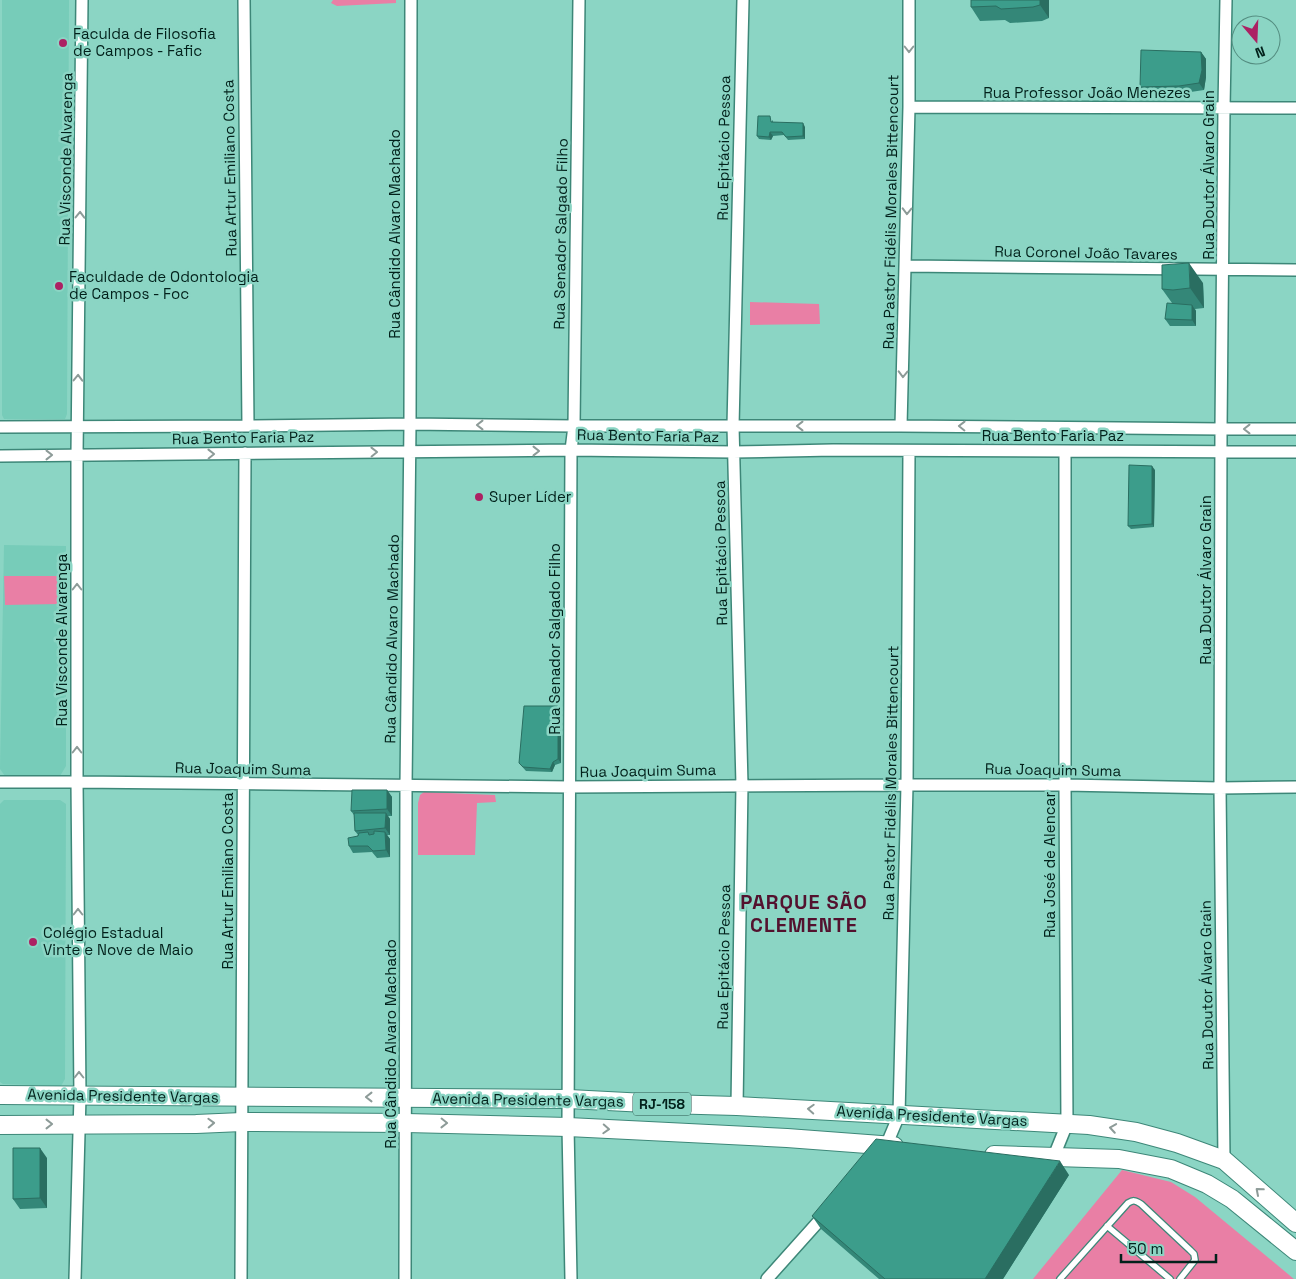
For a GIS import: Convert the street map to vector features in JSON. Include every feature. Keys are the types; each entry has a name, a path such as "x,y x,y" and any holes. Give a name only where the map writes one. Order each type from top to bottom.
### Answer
{"main road":[{"name":"Avenida Presidente Vargas","path":"0,1095 569,1099 1089,1125 1136,1132 1177,1143 1224,1160 1296,1223"},
{"name":"Avenida Presidente Vargas","path":"0,1125 242,1122 406,1123 568,1127 787,1138 910,1147"},
{"path":"977,1153 1006,1156 1118,1159 1171,1169 1207,1184 1232,1199 1296,1251"}],"street":[{"name":"Rua Visconde Alvarenga","path":"75,1279 80,1096 77,782 77,455 82,0"},
{"name":"Rua Artur Emiliano Costa","path":"244,0 248,426"},
{"name":"Rua Cândido Alvaro Machado","path":"405,1279 411,0"},
{"name":"Rua Senador Salgado Filho","path":"571,1279 568,1127 571,450 574,426 579,0"},
{"name":"Rua Epitácio Pessoa","path":"737,1106 742,785 733,426 743,0"},
{"name":"Rua Pastor Fidélis Morales Bittencourt","path":"902,426 909,107 909,0"},
{"name":"Rua Doutor Álvaro Grain","path":"1224,1160 1220,788 1221,429 1226,0"},
{"name":"Rua Professor João Menezes","path":"909,107 1296,108"},
{"name":"Rua Coronel João Tavares","path":"906,266 1296,270"},
{"name":"Rua Bento Faria Paz","path":"0,427 410,424 1296,429"},
{"name":"Rua Bento Faria Paz","path":"0,456 571,450 733,452 1296,452"},
{"name":"Rua Pastor Fidélis Morales Bittencourt","path":"900,1115 907,784 909,451"},
{"name":"Rua José de Alencar","path":"1054,1156 1067,1124 1065,451"},
{"name":"Rua Artur Emiliano Costa","path":"240,1279 245,453"},
{"name":"Rua Joaquim Suma","path":"0,782 570,787 907,784 1220,788 1296,787"},
{"path":"873,1160 886,1146 900,1115"},
{"path":"767,1279 833,1205"}],"lane":[{"path":"1060,1279 1106,1226 1133,1200 1137,1201 1194,1254 1195,1260 1180,1279"},
{"path":"1106,1226 1170,1279"}],"shaded area":[{"path":"2,0 69,0 67,414 65,419 4,419 2,415"},
{"path":"333,0 396,0 396,3 337,6 331,3"},
{"path":"750,302 819,304 820,324 750,325"},
{"path":"4,545 66,546 66,766 60,776 5,776 0,769"},
{"path":"4,576 59,576 59,604 5,605"},
{"path":"424,792 495,795 496,802 477,803 475,855 418,855 418,803 420,795"},
{"name":"Colégio Estadual Vinte e Nove de Maio","path":"4,800 60,800 66,804 65,1079 61,1086 3,1084 0,1082 0,804"},
{"path":"1122,1170 1171,1182 1195,1197 1294,1279 1033,1279"}],"building":[{"path":"971,0 1040,0 1040,5 1001,9 996,6 971,7"},
{"path":"1141,50 1201,52 1202,70 1199,83 1179,86 1140,87"},
{"path":"758,116 770,116 771,122 803,123 803,136 786,137 782,132 770,132 769,137 757,136"},
{"path":"1189,263 1190,288 1162,289 1162,265"},
{"path":"1167,303 1192,305 1192,320 1165,319"},
{"path":"1129,465 1152,466 1152,524 1128,526"},
{"path":"524,706 558,706 558,759 553,762 550,769 523,767 519,763"},
{"path":"352,790 387,790 387,809 351,811"},
{"path":"354,813 386,813 385,828 355,831"},
{"path":"374,831 385,832 386,850 373,851 368,846 349,846 348,838 358,836 359,833 368,832 369,835 374,834"},
{"path":"876,1139 1060,1161 985,1279 885,1279 812,1216"},
{"path":"13,1148 40,1148 40,1198 13,1199"}],"place":[{"name":"Faculda de Filosofia de Campos - Fafic","path":"63,43"},
{"name":"Faculdade de Odontologia de Campos - Foc","path":"59,286"},
{"name":"Super Líder","path":"479,497"},
{"name":"Colégio Estadual Vinte e Nove de Maio","path":"33,942"}],"district":[{"name":"PARQUE SÃO CLEMENTE","path":"804,914"}]}
